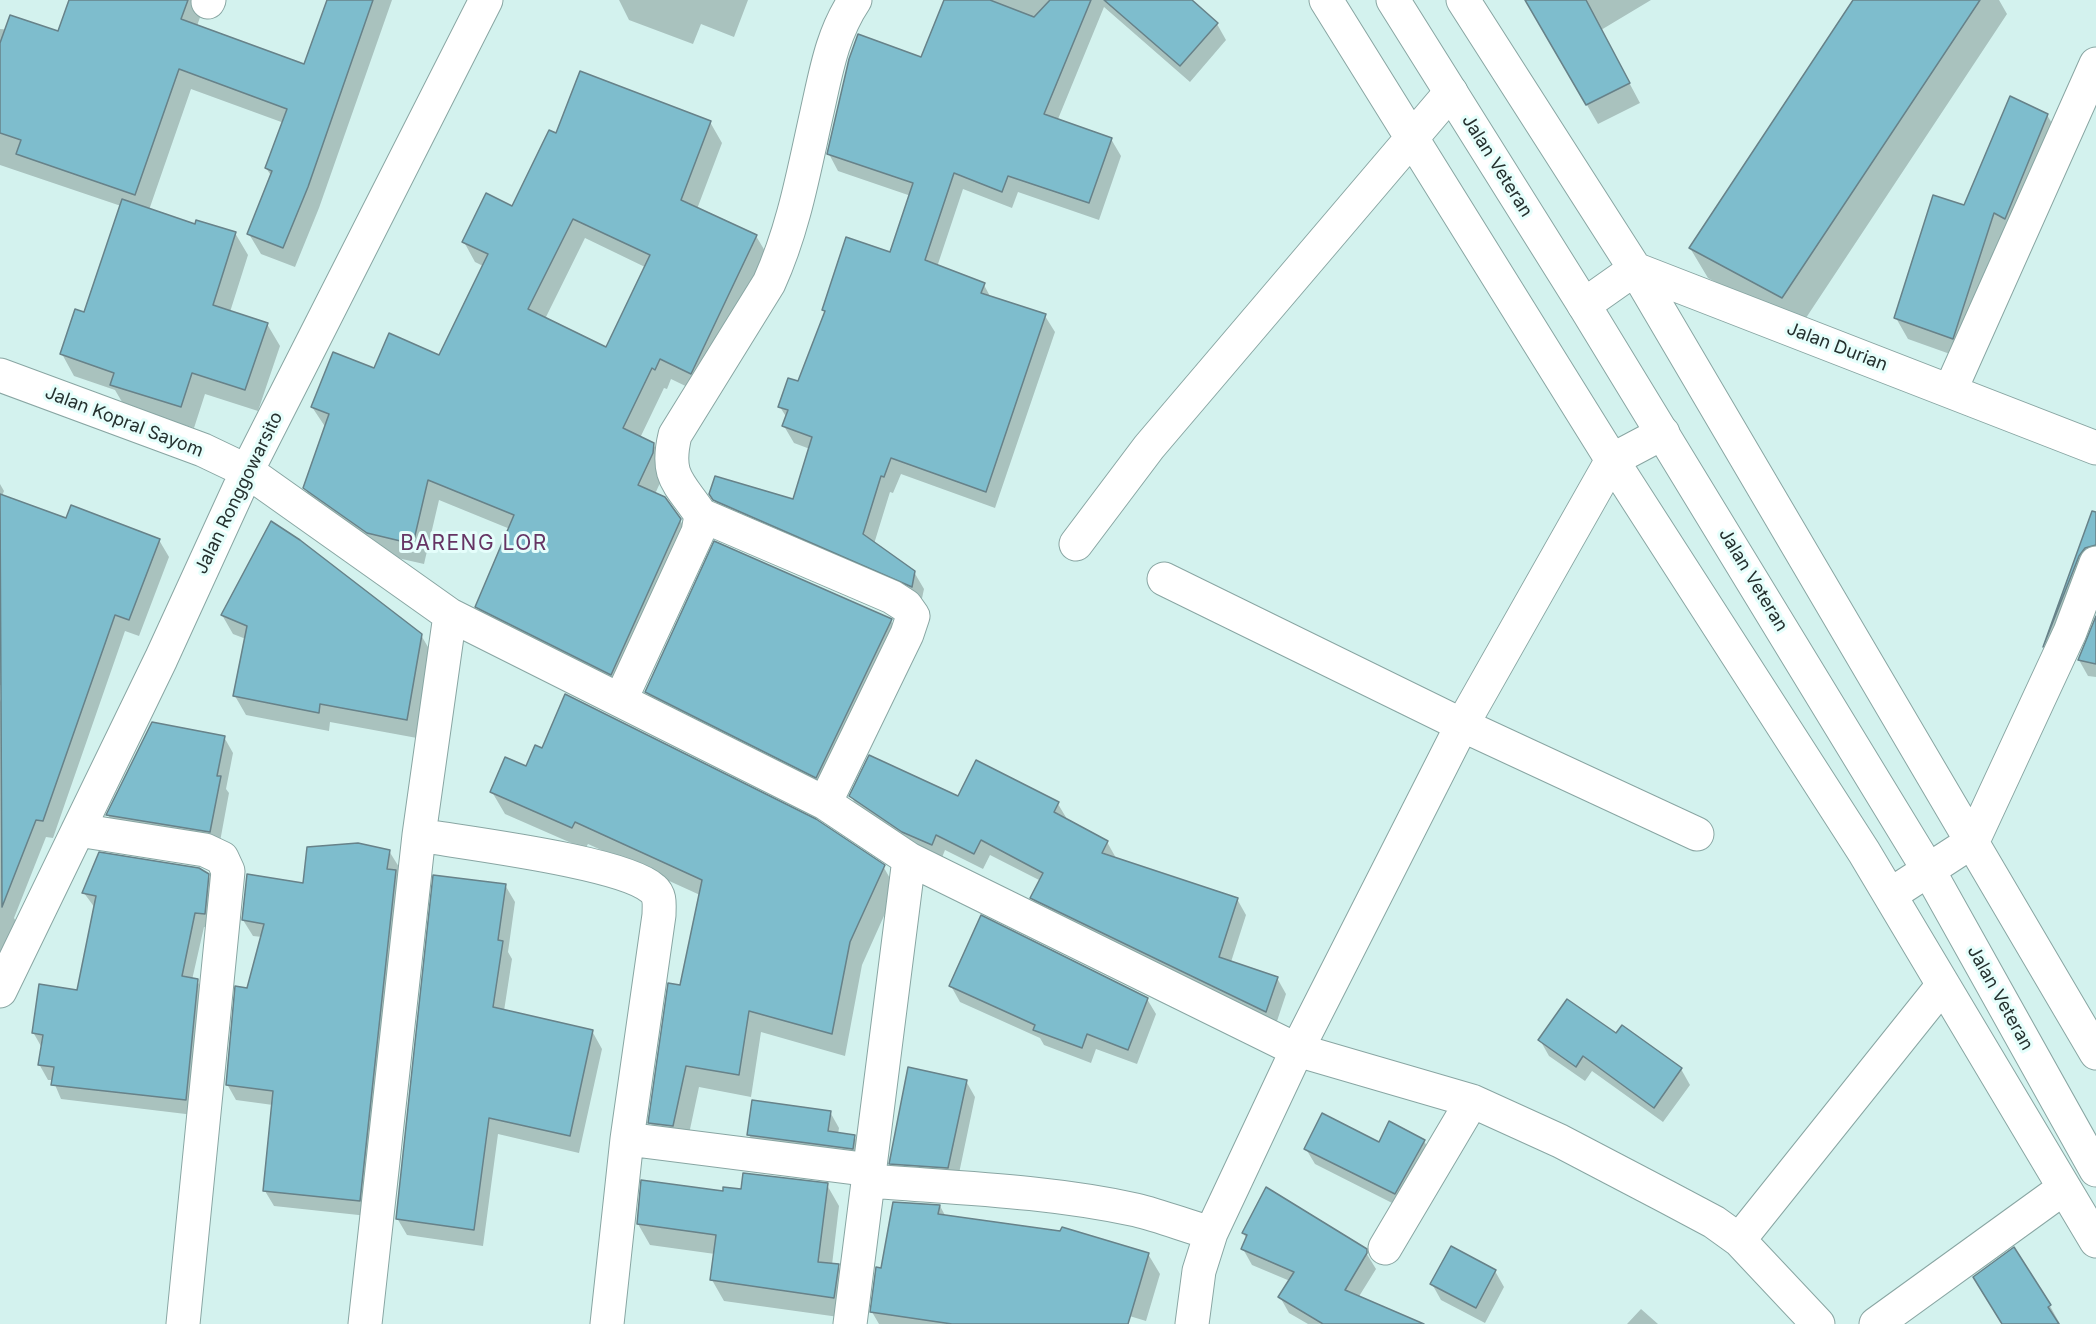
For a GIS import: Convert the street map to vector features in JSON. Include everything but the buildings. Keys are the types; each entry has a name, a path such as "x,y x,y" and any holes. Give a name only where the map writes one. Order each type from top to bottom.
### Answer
{"street":[{"name":"Jalan Ronggowarsito","path":"0,991 161,658 247,471 486,0"},
{"path":"825,803 907,634 913,616 906,606 892,597 701,515 671,472 671,453 675,435 769,283 781,256 792,223 833,41 855,0"},
{"path":"1326,0 1612,460 1890,895 2096,1241"},
{"name":"Jalan Veteran","path":"1393,0 1663,433 1929,870 2096,1170"},
{"path":"1463,0 1635,268 2096,1053"},
{"path":"1950,391 2096,64"},
{"path":"1076,544 1149,447 1451,92"},
{"path":"1584,305 1635,268"},
{"name":"Jalan Durian","path":"1635,268 2096,448"},
{"name":"Jalan Kopral Sayom","path":"0,375 203,450 247,471 450,615 825,803 909,859 1297,1050 1472,1101 1570,1146 1714,1222 1739,1240 1818,1324"},
{"path":"1192,1324 1199,1271 1211,1233 1297,1050 1462,725 1612,460 1663,433"},
{"path":"621,699 698,532 701,515"},
{"path":"1890,895 1972,842 2070,632 2096,563"},
{"path":"1164,579 1462,725 1697,834"},
{"path":"365,1324 383,1138 419,835 450,615"},
{"path":"78,830 205,850 222,858 228,871 183,1324"},
{"path":"419,835 550,857 617,872 644,882 655,890 660,898 627,1139 607,1324"},
{"path":"850,1324 871,1176 909,859"},
{"path":"1739,1240 1943,985"},
{"path":"1385,1248 1472,1101"},
{"path":"627,1139 871,1176 1014,1192 1136,1210 1211,1233"},
{"path":"1876,1324 2064,1188"}],"district":[{"name":"BARENG LOR","path":"474,544"}]}
